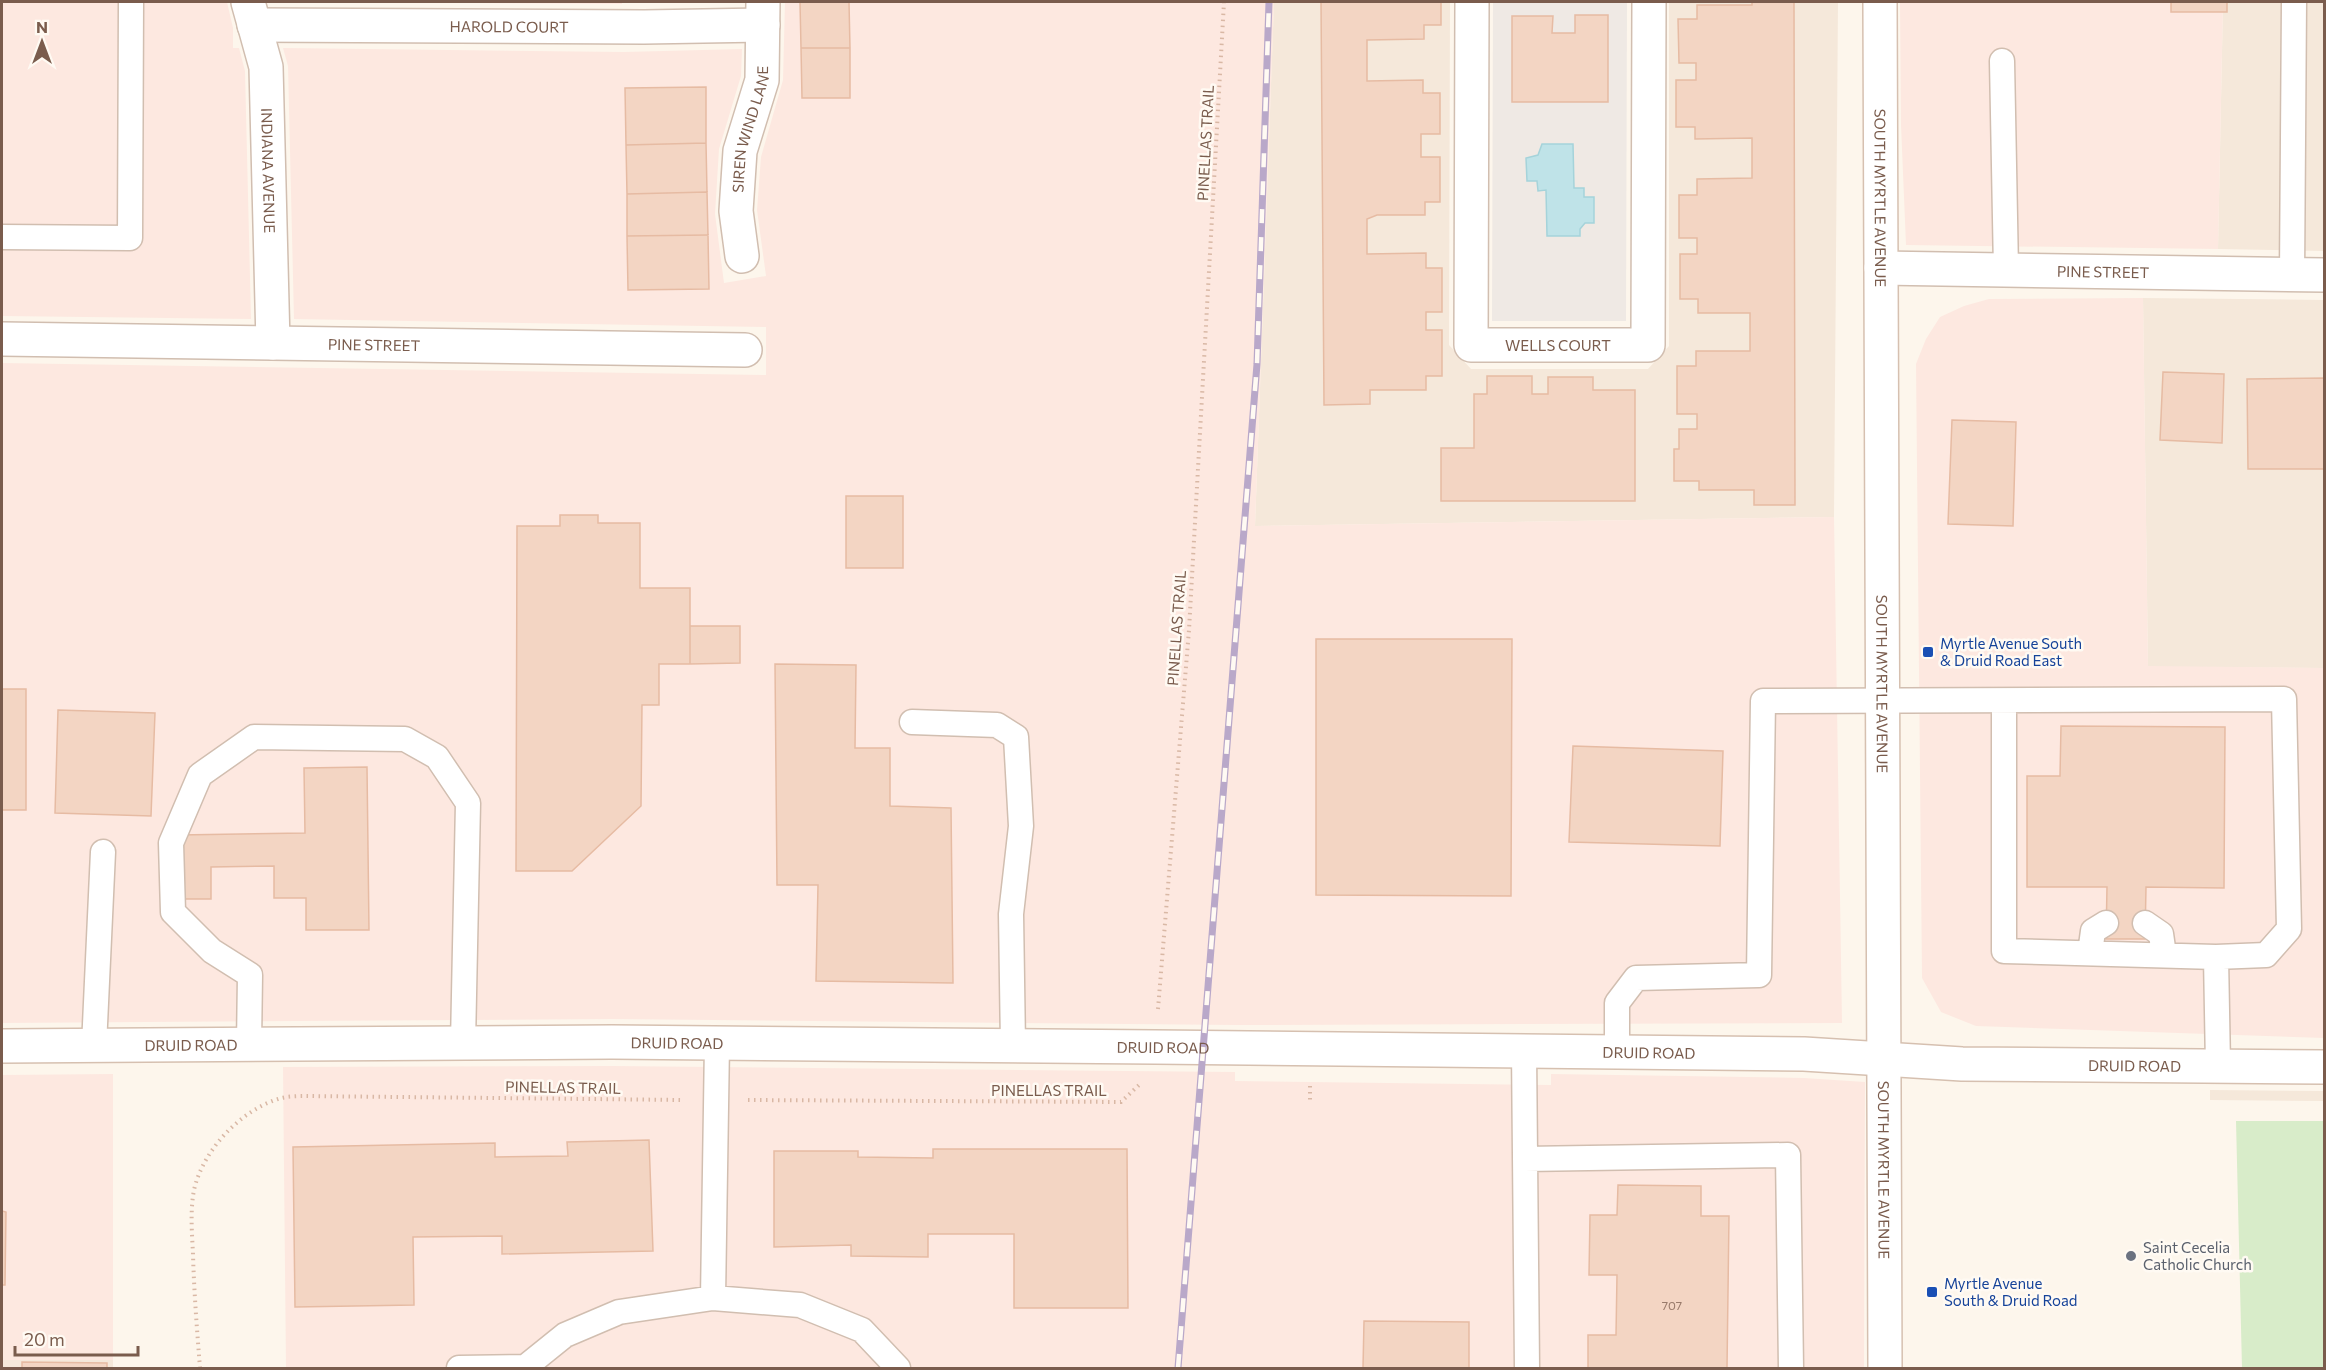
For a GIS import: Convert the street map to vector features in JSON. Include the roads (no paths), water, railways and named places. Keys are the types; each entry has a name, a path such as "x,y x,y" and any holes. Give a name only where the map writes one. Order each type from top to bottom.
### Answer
{"street":[{"name":"WELLS COURT","path":"1472,2 1470,345 1648,345 1649,2"},
{"name":"SOUTH MYRTLE AVENUE","path":"1880,2 1882,700 1886,1059 1885,1368"},
{"name":"HAROLD COURT","path":"251,13 763,13"},
{"name":"INDIANA AVENUE","path":"251,13 266,67 273,343"},
{"name":"SIREN WIND LANE","path":"741,256 736,210 740,151 762,81 763,13"},
{"name":"PINE STREET","path":"1881,268 2325,275"},
{"name":"PINE STREET","path":"2,339 745,350"},
{"name":"DRUID ROAD","path":"2,1046 717,1043 1524,1050 1804,1054 1962,1064 2325,1067"}],"lane":[{"path":"2,237 130,238 131,2"},
{"path":"2292,274 2294,2"},
{"path":"2002,62 2006,270"},
{"path":"1617,1051 1617,1003 1636,978 1759,975 1763,701 2284,699 2289,929 2266,955 2216,957 2004,951 2004,701"},
{"path":"912,722 997,724 1016,737 1021,826 1011,914 1013,1046"},
{"path":"249,1044 250,975 212,951 173,912 171,843 201,775 254,737 405,739 437,756 468,804 464,1043"},
{"path":"94,1046 103,852"},
{"path":"2090,953 2092,932 2106,923"},
{"path":"2145,923 2161,934 2164,955"},
{"path":"2216,957 2218,1066"},
{"path":"713,1298 717,1043"},
{"path":"1524,1050 1527,1368"},
{"path":"1525,1159 1788,1155 1791,1368"},
{"path":"459,1368 524,1368 565,1335 619,1312 713,1298 800,1305 862,1330 898,1368"}],"water":[{"path":"1542,144 1573,144 1574,188 1584,188 1584,197 1594,197 1594,223 1585,223 1580,229 1580,236 1547,236 1546,190 1538,191 1537,181 1527,181 1526,158 1538,155"}],"railway":[{"path":"1178,1368 1257,364 1269,2"}],"place":[{"name":"Myrtle Avenue South & Druid Road East","path":"1928,652"},
{"name":"Saint Cecelia Catholic Church","path":"2131,1256"},
{"name":"Myrtle Avenue South & Druid Road","path":"1932,1292"}]}
